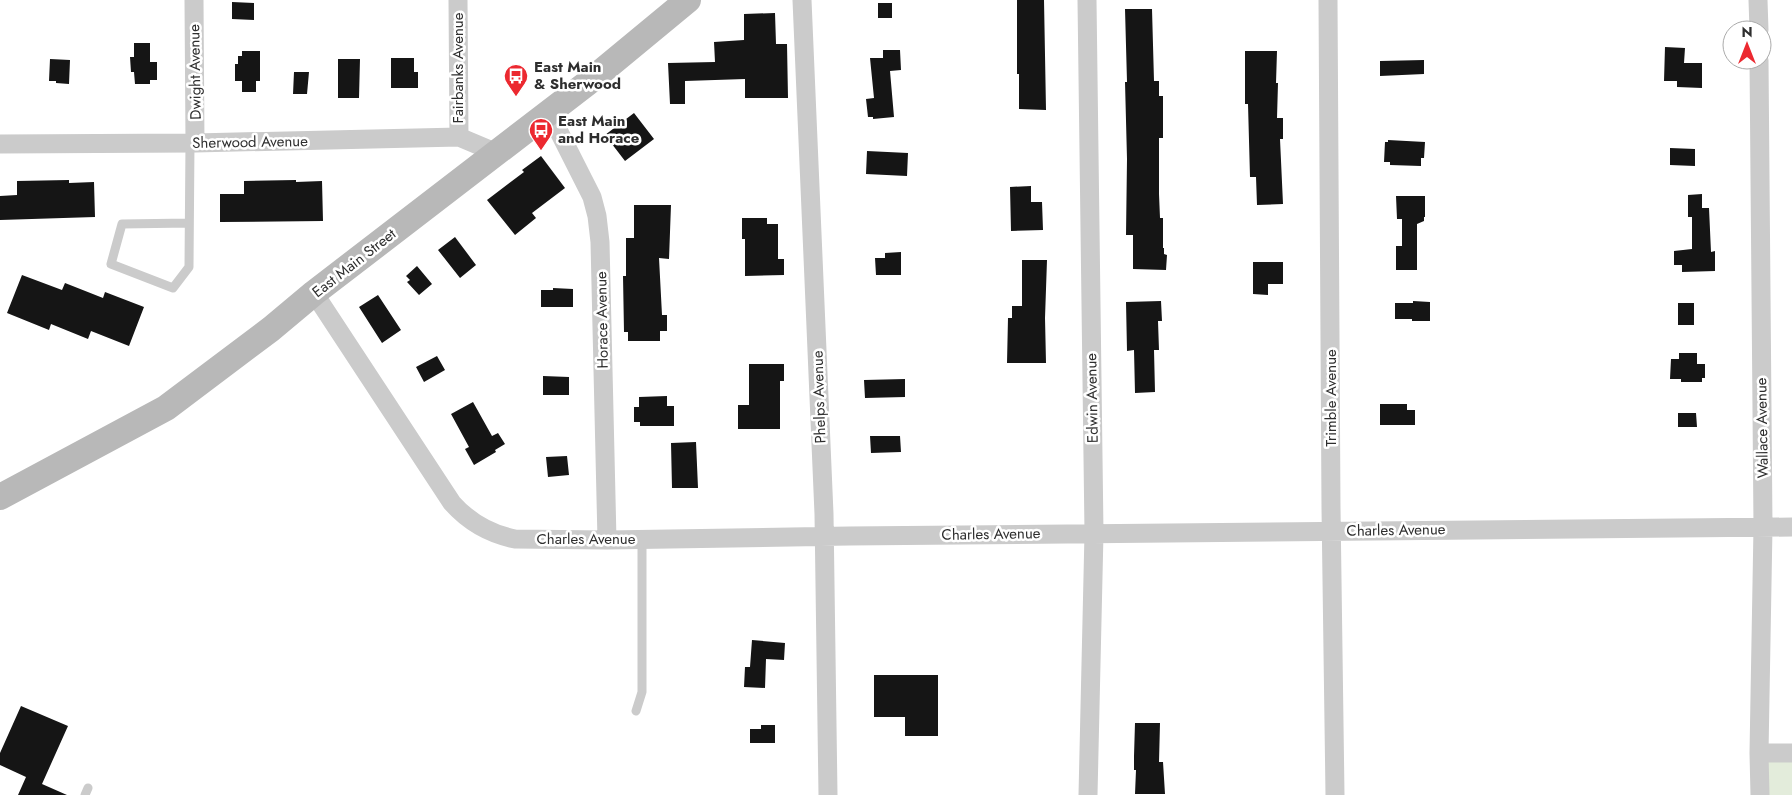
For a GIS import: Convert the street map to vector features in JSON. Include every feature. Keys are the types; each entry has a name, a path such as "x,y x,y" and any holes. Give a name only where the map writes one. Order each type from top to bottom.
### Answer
{"street":[{"name":"Dwight Avenue","path":"192,143 194,0"},
{"name":"Fairbanks Avenue","path":"458,0 459,137"},
{"name":"Phelps Avenue","path":"802,0 825,536 828,795"},
{"name":"Edwin Avenue","path":"1087,0 1094,533 1088,795"},
{"name":"Trimble Avenue","path":"1328,0 1335,795"},
{"path":"1758,0 1759,20"},
{"name":"East Main Street","path":"0,497 166,408 271,329 314,293 549,112 682,2"},
{"name":"Wallace Avenue","path":"1759,70 1763,527 1760,795"},
{"name":"Horace Avenue","path":"549,112 592,197 597,216 600,242 607,540"},
{"name":"Sherwood Avenue","path":"0,144 192,143 459,137 496,153"},
{"name":"Charles Avenue","path":"314,293 452,504 464,516 501,536 515,539 607,540 1094,533 1792,527"},
{"path":"1759,753 1792,753"}],"lane":[{"path":"189,223 122,224 111,264 173,288 189,267 192,143"},
{"path":"636,711 642,692 642,539"}],"green space":[{"path":"1767,758 1792,758 1792,795 1767,795"}],"building":[{"path":"1017,0 1044,0 1046,110 1019,109"},
{"path":"232,2 254,3 254,20 232,19"},
{"path":"878,3 892,3 892,18 878,18"},
{"path":"1125,9 1152,9 1154,81 1159,81 1159,96 1163,96 1163,138 1159,138 1159,194 1160,218 1163,218 1163,248 1164,254 1167,255 1166,270 1133,269 1133,235 1126,235 1125,82 1127,82"},
{"path":"775,13 776,44 787,44 788,98 745,98 745,79 685,81 685,104 670,104 668,63 715,62 714,42 744,40 744,14"},
{"path":"134,43 150,43 150,62 157,62 157,80 150,80 150,84 135,84 134,72 131,72 130,57 134,57"},
{"path":"1665,47 1685,48 1684,63 1702,63 1702,88 1677,87 1677,81 1664,81"},
{"path":"883,50 900,50 901,70 890,71 894,117 873,119 873,117 868,117 866,99 874,98 870,58 883,58"},
{"path":"242,51 260,51 260,81 256,81 256,92 242,92 242,81 235,81 235,64 238,64 238,56 242,56"},
{"path":"1245,51 1277,51 1277,118 1283,118 1283,139 1280,139 1283,204 1257,205 1256,177 1250,177 1248,104 1245,104"},
{"path":"391,58 414,58 414,72 418,72 418,88 391,88"},
{"path":"50,59 70,60 69,84 49,81"},
{"path":"338,59 360,59 359,98 338,98"},
{"path":"1424,60 1424,74 1380,76 1380,61"},
{"path":"294,72 309,72 307,94 293,94"},
{"path":"634,113 654,139 625,161 605,135"},
{"path":"1388,140 1425,142 1424,158 1421,158 1421,166 1390,165 1390,162 1384,162 1385,142 1388,142"},
{"path":"1670,148 1695,149 1695,166 1670,165"},
{"path":"867,151 908,153 907,176 866,174"},
{"path":"541,156 565,188 532,213 536,218 515,235 487,200 524,172 522,170"},
{"path":"69,180 69,183 94,182 95,217 0,220 0,196 17,195 17,181"},
{"path":"296,180 296,182 322,181 323,221 220,222 220,194 244,194 244,181"},
{"path":"1031,186 1031,202 1042,202 1043,230 1011,231 1010,187"},
{"path":"1702,194 1702,208 1709,208 1711,252 1715,251 1715,271 1682,272 1682,265 1674,265 1674,251 1692,249 1692,217 1688,217 1688,195"},
{"path":"1396,196 1425,196 1424,221 1417,224 1417,270 1396,270 1396,246 1402,246 1402,219 1397,219"},
{"path":"634,205 671,205 669,259 659,258 662,315 667,315 667,331 660,331 660,341 628,341 628,332 624,332 623,276 626,276 626,238 634,238"},
{"path":"742,218 767,218 767,224 778,224 778,259 784,259 784,275 745,276 745,239 742,239"},
{"path":"455,237 476,265 460,278 438,250"},
{"path":"901,252 901,275 876,275 875,258 885,258 885,253"},
{"path":"1022,260 1047,260 1046,363 1007,363 1008,318 1012,318 1012,306 1022,306"},
{"path":"1253,262 1283,262 1283,284 1268,284 1268,295 1253,294"},
{"path":"417,266 432,284 419,295 407,282 410,280 406,276"},
{"path":"22,275 62,290 65,283 103,298 105,292 144,307 129,346 91,331 88,339 51,324 49,330 7,313"},
{"path":"553,288 573,289 573,307 541,307 541,290 553,290"},
{"path":"378,295 401,330 382,343 359,307"},
{"path":"1161,301 1162,321 1158,321 1159,350 1154,350 1155,392 1135,393 1134,350 1127,351 1126,302"},
{"path":"1413,301 1430,302 1430,321 1395,319 1395,303 1413,303"},
{"path":"1678,303 1694,303 1694,325 1678,325"},
{"path":"1679,353 1697,353 1697,364 1705,364 1705,378 1702,378 1702,382 1681,382 1681,379 1670,379 1671,359 1679,359"},
{"path":"437,356 445,370 424,382 416,367"},
{"path":"749,364 784,364 784,381 780,381 780,429 738,429 738,405 749,405"},
{"path":"543,376 569,377 569,395 543,395"},
{"path":"905,379 905,397 865,398 864,380"},
{"path":"667,396 667,406 674,406 674,426 640,426 640,422 634,422 634,407 639,407 639,397"},
{"path":"473,402 492,436 498,433 505,444 495,450 496,452 474,465 465,449 469,447 451,414"},
{"path":"1380,404 1407,404 1407,410 1415,410 1415,425 1380,425"},
{"path":"1678,413 1696,413 1697,427 1678,427"},
{"path":"870,436 900,436 901,452 871,453"},
{"path":"696,442 698,488 672,488 671,443"},
{"path":"567,456 569,475 548,477 546,457"},
{"path":"752,640 785,643 784,660 766,659 765,688 744,687 745,667 750,667"},
{"path":"874,675 938,675 938,736 905,736 905,717 874,717"},
{"path":"21,706 68,726 42,784 67,795 18,795 26,777 0,765 0,753"},
{"path":"1135,723 1160,723 1159,762 1163,762 1165,794 1135,794"},
{"path":"761,725 775,725 775,743 750,743 750,729 761,729"}],"place":[{"name":"East Main & Sherwood","path":"516,97"},
{"name":"East Main and Horace","path":"541,151"}]}
